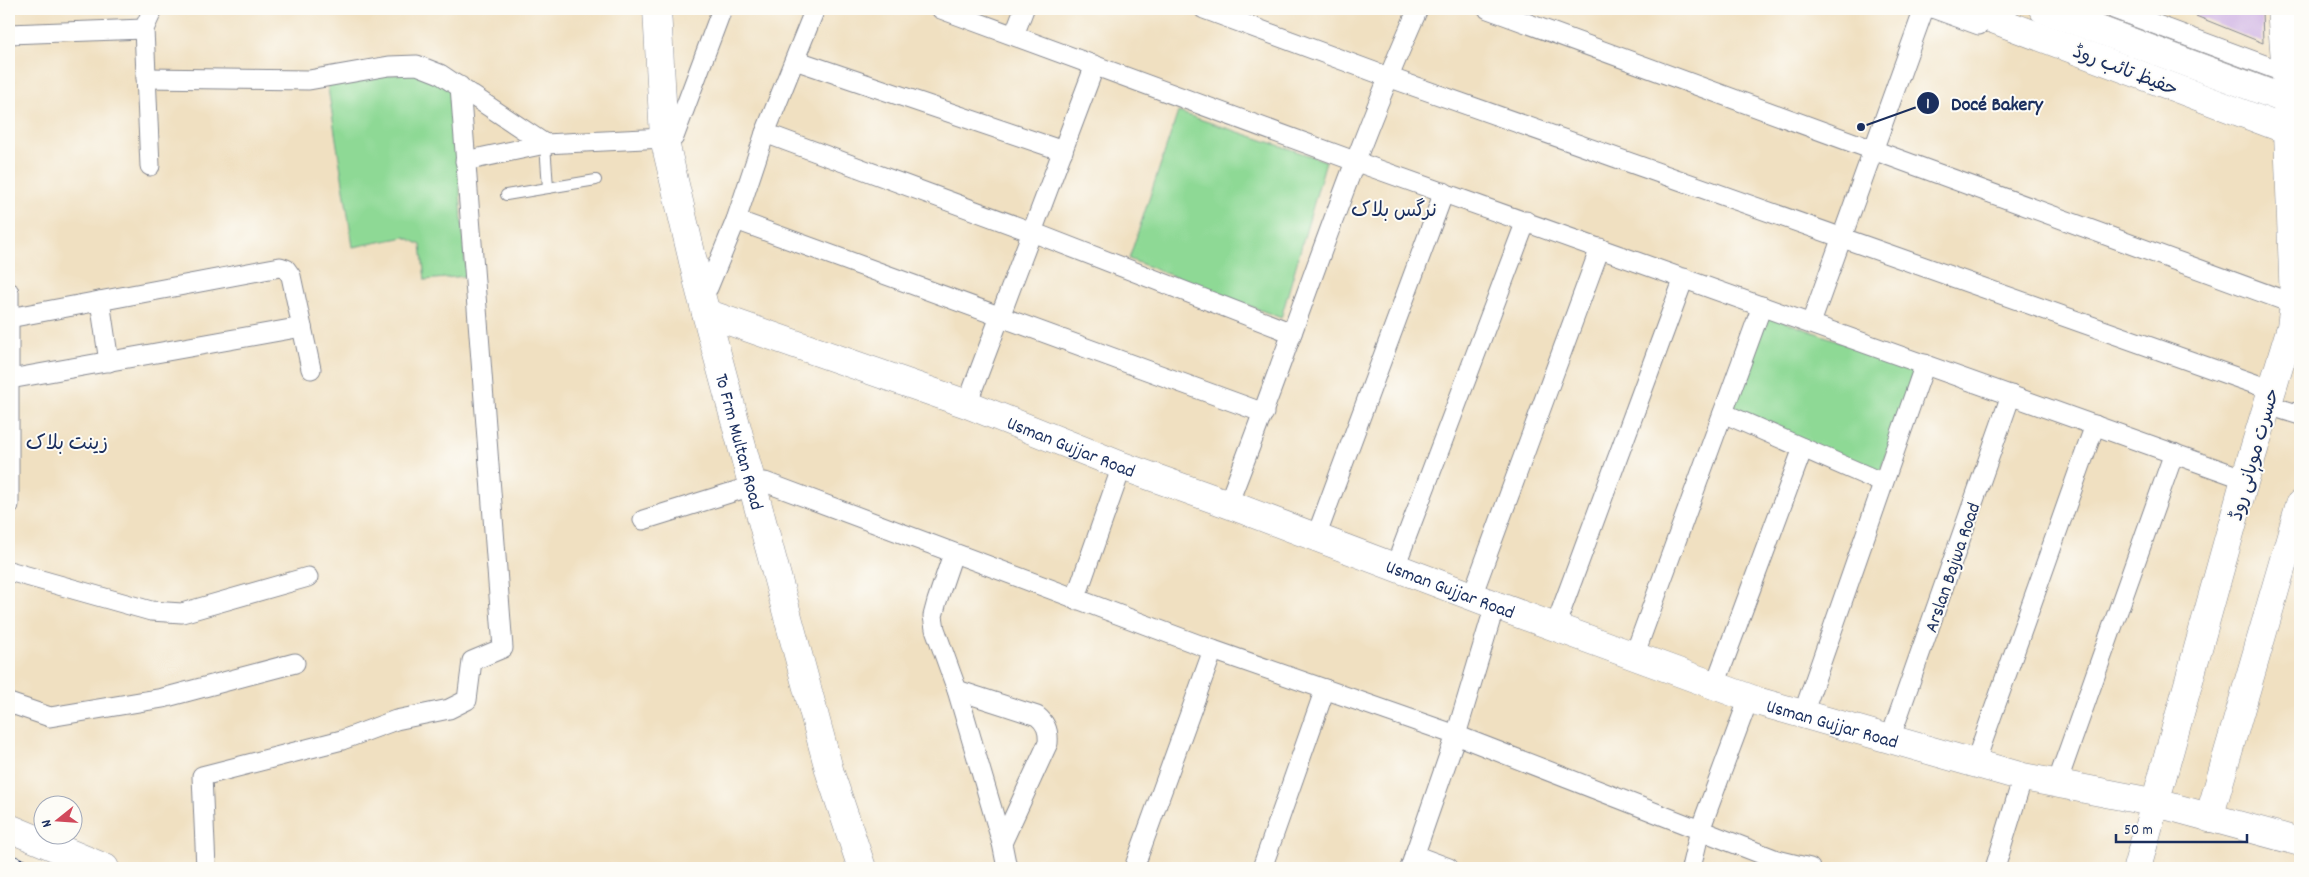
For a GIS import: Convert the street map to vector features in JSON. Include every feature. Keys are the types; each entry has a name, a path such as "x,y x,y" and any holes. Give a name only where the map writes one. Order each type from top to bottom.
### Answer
{"street":[{"path":"150,166 144,29 153,9"},
{"name":"To Frm Multan Road","path":"657,9 664,138 703,302 830,773 862,868"},
{"path":"464,161 544,144 674,137 722,9"},
{"path":"703,302 736,220 765,134 816,9"},
{"path":"942,9 1357,162 2246,479"},
{"path":"1014,35 1024,9"},
{"path":"1204,9 1388,77 1842,238 2270,398 2300,415"},
{"path":"1228,504 1264,413 1388,77 1418,9"},
{"path":"1488,9 2294,304"},
{"path":"1811,323 1924,9"},
{"path":"1935,9 2287,137"},
{"name":"حفیظ تائب روڈ","path":"1966,9 2287,137"},
{"name":"حفیظ تائب روڈ","path":"2043,9 2287,100"},
{"path":"2114,9 2286,73"},
{"name":"حسرت موہانی روڈ","path":"2138,868 2246,479 2291,327 2294,304 2286,73 2281,9"},
{"path":"9,34 144,29"},
{"path":"795,60 1063,150"},
{"path":"146,78 309,80 389,66 417,65 440,74 460,86 544,144"},
{"path":"967,404 1095,65"},
{"path":"206,868 202,776 342,740 405,718 449,709 467,700 472,661 503,648 464,161 460,86"},
{"path":"765,134 1032,232 1292,333"},
{"path":"1316,537 1444,192"},
{"path":"736,220 1264,413"},
{"path":"1395,567 1526,221"},
{"path":"1449,868 1412,862 1456,735 1484,601 1600,248"},
{"path":"9,318 280,267 291,276 311,369"},
{"path":"1555,627 1684,278"},
{"path":"9,292 9,505"},
{"path":"100,301 109,362"},
{"name":"Usman Gujjar Road","path":"703,302 1122,466 1749,698 2023,777 2157,803 2300,842"},
{"path":"1634,656 1762,306"},
{"path":"10,379 302,327"},
{"path":"1803,714 1925,364"},
{"name":"Arslan Bajwa Road","path":"1890,739 2011,395"},
{"path":"1723,413 1883,483"},
{"path":"1975,763 2095,425"},
{"path":"1715,685 1803,448"},
{"path":"2057,783 2174,453"},
{"path":"1075,600 1122,466"},
{"path":"643,520 765,482 1075,600 1456,735 1777,860 1810,868"},
{"path":"2209,818 2300,504"},
{"path":"953,554 933,616 935,629 957,690 1002,843 1006,868"},
{"path":"9,572 151,611 182,613 308,577"},
{"path":"1134,868 1213,650"},
{"path":"9,703 50,717 163,698 295,662"},
{"path":"1262,868 1325,689"},
{"path":"957,690 1036,716 1042,720 1048,734 1048,744 1002,843"},
{"path":"1691,868 1700,830 1749,698"},
{"path":"1995,868 2023,777"},
{"path":"9,828 105,868"}],"lane":[{"path":"544,144 548,188"},
{"path":"506,196 596,180"}],"green space":[{"path":"415,72 453,91 466,276 425,280 421,245 405,237 353,247 327,82"},
{"path":"1178,112 1326,161 1281,318 1129,259"},
{"path":"1768,316 1915,368 1879,475 1732,409"}],"building":[{"path":"2199,9 2262,9 2263,43 2196,16"}],"railway":[{"path":"9,856 39,868"}],"place":[{"name":"Docé Bakery","path":"1861,127"}],"district":[{"name":"نرگس بلاک","path":"1394,209"},
{"name":"زینت بلاک","path":"67,442"}]}
